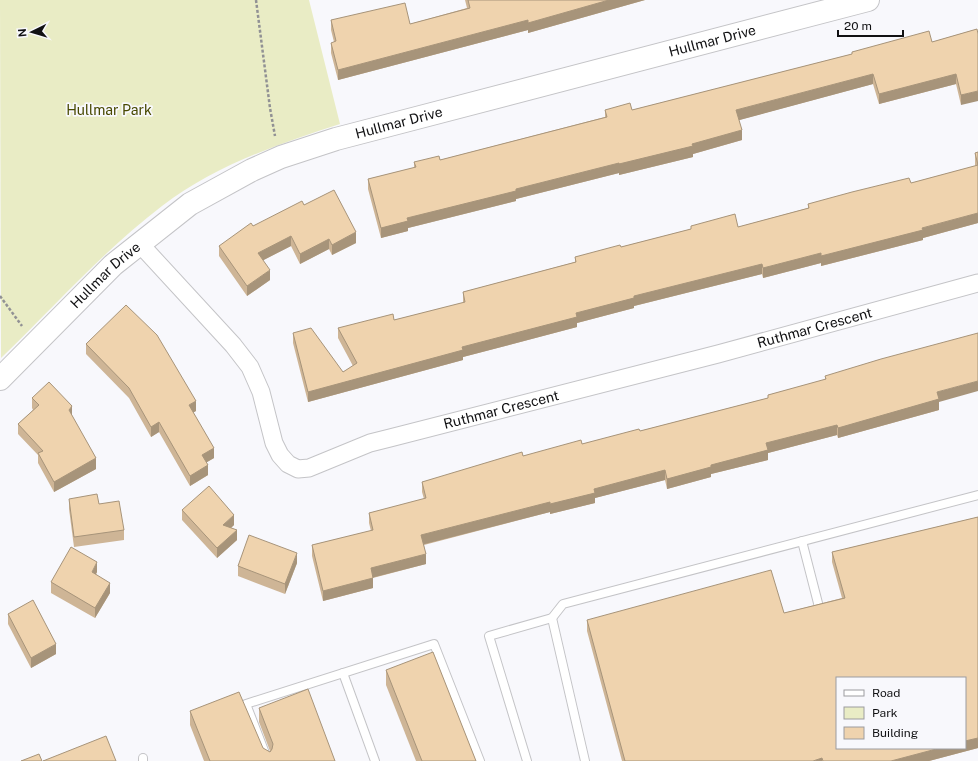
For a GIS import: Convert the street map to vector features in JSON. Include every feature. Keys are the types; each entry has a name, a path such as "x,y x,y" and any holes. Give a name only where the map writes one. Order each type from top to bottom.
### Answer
{"street":[{"name":"Hullmar Drive","path":"0,379 113,265 190,204 227,183 281,157 336,139 868,0"},
{"name":"Ruthmar Crescent","path":"140,244 233,345 250,367 260,392 274,442 280,455 288,464 298,469 309,468 383,440 726,352 978,283"}],"lane":[{"path":"527,761 489,636 552,618 563,604 978,495"},
{"path":"802,541 819,607"},
{"path":"552,618 584,761"},
{"path":"268,761 246,704 434,644 480,761"},
{"path":"343,673 375,761"}],"path":[{"path":"256,0 271,116 281,157"},
{"path":"0,296 36,343"}],"green space":[{"name":"Hullmar Park","path":"0,0 309,0 340,124 270,148 203,179 182,192 140,223 99,260 1,358"}],"building":[{"path":"468,0 609,0 528,23 528,20 338,70 331,43 336,41 331,20 405,3 410,24 470,8"},
{"path":"977,29 978,91 961,95 956,74 879,94 873,74 736,110 742,130 692,144 693,146 516,189 516,191 407,218 408,221 381,228 368,179 416,167 414,162 439,156 440,160 607,117 605,110 630,103 632,110 852,54 852,52 929,31 932,42"},
{"path":"978,152 978,165 975,153"},
{"path":"978,165 978,213 922,228 923,230 821,256 821,253 763,268 762,264 634,296 634,298 576,313 577,317 462,347 463,350 308,392 293,333 311,328 343,372 357,363 338,328 393,314 394,320 465,302 463,292 576,262 575,257 691,229 691,226 735,214 738,227 809,208 808,204 852,192 909,178 911,183"},
{"path":"334,190 356,232 332,245 329,239 300,254 291,236 258,253 270,270 247,286 219,246 251,223 253,226 302,201 304,205"},
{"path":"126,305 157,335 196,401 189,405 214,448 202,455 208,465 190,476 159,422 151,427 129,388 86,344"},
{"path":"978,333 978,381 937,392 939,399 838,428 837,425 766,443 768,450 711,465 711,467 667,479 665,470 594,489 595,493 550,504 550,502 421,535 426,554 371,568 373,578 323,591 312,545 373,530 369,513 426,498 422,482 522,452 523,456 581,440 582,444 639,429 640,431 768,398 768,395 826,379 825,376 881,359"},
{"path":"49,382 72,406 69,410 96,458 54,482 38,453 43,451 18,424 39,405 32,398"},
{"path":"209,486 234,515 223,525 237,530 217,548 182,510"},
{"path":"97,494 99,504 119,501 124,530 74,537 69,499"},
{"path":"978,517 978,738 966,741 966,677 836,677 836,749 936,749 891,761 823,761 822,758 813,761 625,761 587,620 771,570 784,613 845,598 832,552"},
{"path":"249,535 297,553 285,584 238,566"},
{"path":"71,547 97,562 92,572 110,583 95,608 51,582"},
{"path":"33,600 56,644 31,658 8,614"},
{"path":"433,652 476,761 422,761 386,670"},
{"path":"308,689 335,761 210,761 190,711 239,692 263,748 270,752 273,744 259,708"},
{"path":"106,736 116,761 43,761"},
{"path":"39,754 42,761 21,761"}]}
